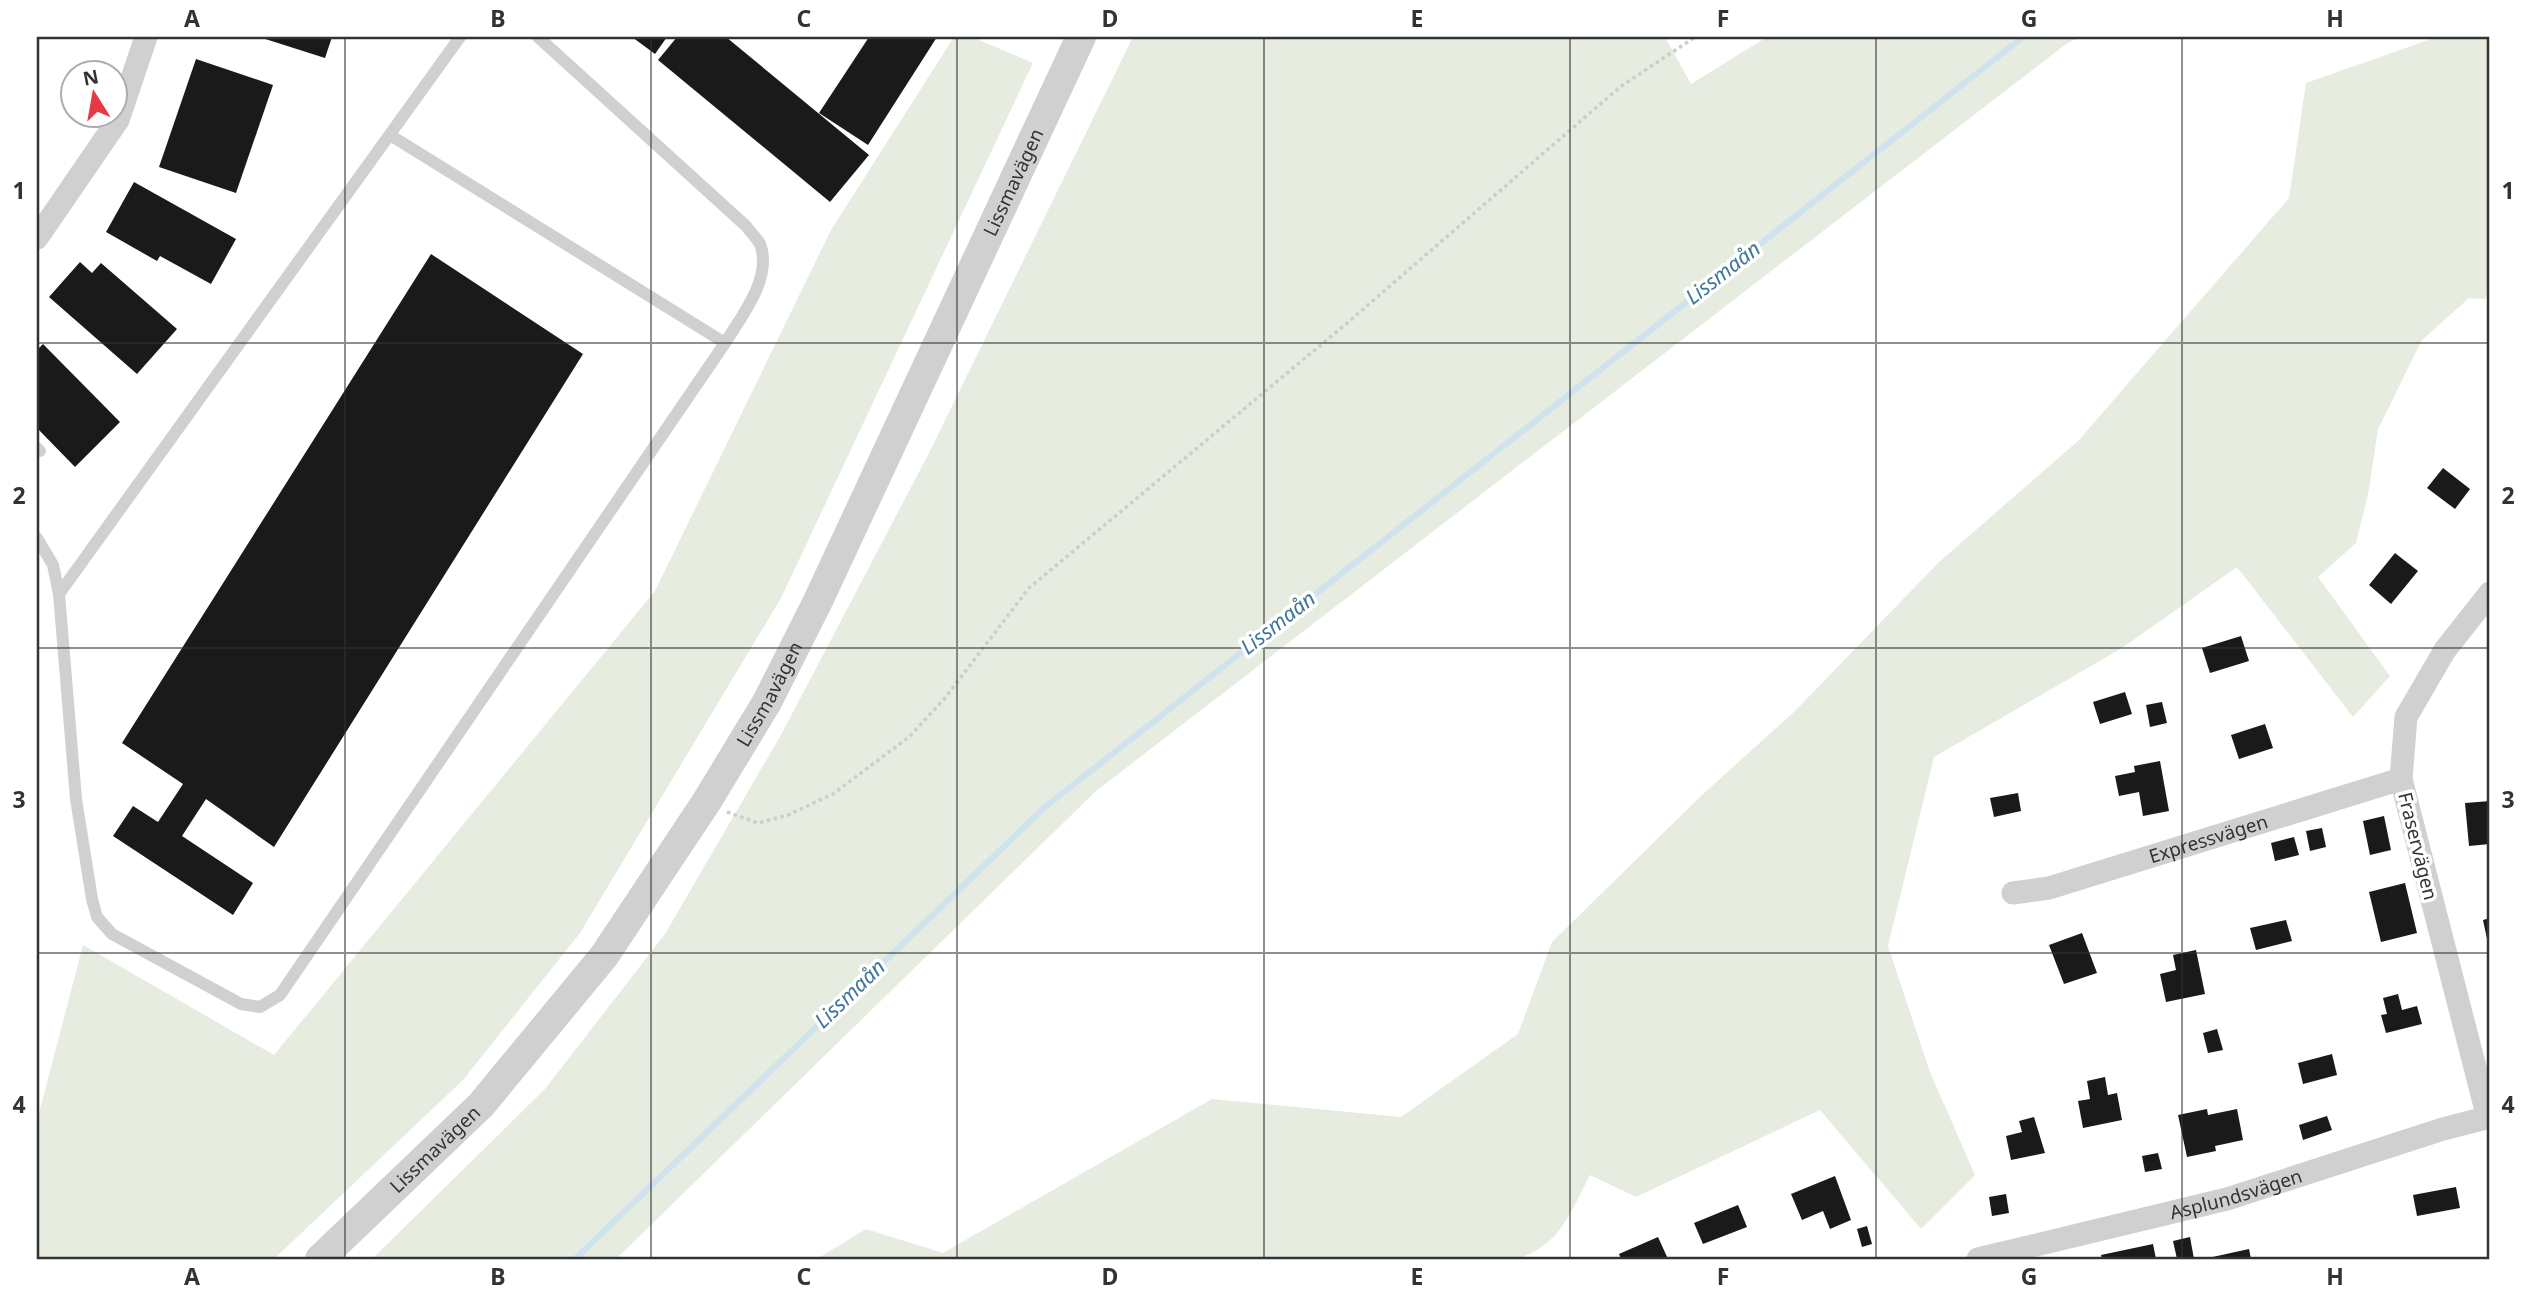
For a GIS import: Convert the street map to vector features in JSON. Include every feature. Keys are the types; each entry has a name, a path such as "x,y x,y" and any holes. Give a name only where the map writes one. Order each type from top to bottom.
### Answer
{"street":[{"path":"37,238 118,120 146,37"},
{"name":"Lissmavägen","path":"320,1259 481,1105 604,956 707,801 767,702 817,603 1081,37"},
{"name":"Fraservägen","path":"2489,1118 2401,779 2406,717 2445,650 2490,593"},
{"name":"Expressvägen","path":"2013,893 2049,888 2401,779"},
{"name":"Asplundsvägen","path":"1978,1259 2227,1199 2443,1129 2489,1118"}],"lane":[{"path":"59,594 460,37"},
{"path":"37,538 53,565 59,594 76,799 97,917 111,934 241,1004 260,1007 280,995 725,343 755,295 762,266 760,245 746,226 538,37"},
{"path":"390,135 725,343"}],"path":[{"path":"707,801 740,818 758,823 788,815 833,794 909,737 945,698 1029,587 1346,324 1620,87 1695,37"}],"shaded area":[{"path":"954,37 972,37 1033,63 781,598 580,933 463,1080 274,1259 37,1259 37,1121 83,945 274,1055 655,591 831,230"},
{"path":"1133,37 1665,37 1691,84 1767,37 2080,37 2066,44 1096,791 616,1259 372,1259 545,1089 665,934 782,733 929,453"},
{"path":"2437,37 2490,37 2490,286 2485,299 2469,298 2422,340 2378,429 2368,495 2356,543 2318,577 2390,676 2353,717 2237,567 2122,648 1934,757 1888,946 1930,1072 1975,1175 1921,1229 1820,1110 1636,1197 1590,1175 1562,1227 1553,1238 1529,1254 1514,1259 817,1259 866,1229 943,1253 1212,1099 1401,1117 1518,1034 1552,942 1702,795 1795,711 1939,562 2078,441 2289,198 2306,83"}],"building":[{"path":"259,37 332,37 325,58"},
{"path":"632,37 667,37 655,54"},
{"path":"677,37 726,37 869,155 830,202 658,60"},
{"path":"869,37 937,37 868,145 819,113"},
{"path":"196,59 273,85 236,193 159,167"},
{"path":"134,182 236,239 211,284 160,256 157,261 106,232"},
{"path":"431,254 583,354 274,847 206,799 182,836 253,883 233,915 113,836 133,806 158,822 183,784 122,743"},
{"path":"80,262 92,273 101,263 177,329 137,374 49,297"},
{"path":"43,344 120,422 75,467 37,428 37,350"},
{"path":"2443,468 2470,489 2455,509 2427,488"},
{"path":"2395,553 2418,571 2391,604 2369,585"},
{"path":"2241,636 2249,661 2210,673 2202,648"},
{"path":"2125,692 2132,714 2100,724 2093,702"},
{"path":"2162,702 2167,723 2150,727 2146,705"},
{"path":"2265,724 2273,748 2239,759 2231,735"},
{"path":"2160,761 2169,811 2143,816 2139,792 2119,796 2115,776 2135,772 2134,766"},
{"path":"2018,793 2021,811 1994,817 1990,798"},
{"path":"2490,801 2490,844 2469,846 2465,803"},
{"path":"2384,816 2391,850 2370,855 2363,821"},
{"path":"2322,828 2326,847 2310,851 2306,831"},
{"path":"2294,837 2299,855 2275,861 2271,843"},
{"path":"2405,883 2417,933 2381,942 2369,892"},
{"path":"2490,918 2490,948 2489,948 2483,920"},
{"path":"2286,920 2292,941 2256,950 2250,928"},
{"path":"2082,933 2097,973 2064,984 2049,945"},
{"path":"2196,950 2205,994 2166,1002 2160,974 2176,970 2173,955"},
{"path":"2398,994 2402,1010 2417,1006 2422,1024 2386,1033 2381,1015 2387,1014 2383,998"},
{"path":"2217,1029 2223,1050 2208,1053 2203,1033"},
{"path":"2332,1054 2337,1075 2303,1084 2298,1063"},
{"path":"2105,1077 2108,1095 2117,1093 2122,1120 2083,1128 2078,1101 2090,1099 2087,1081"},
{"path":"2207,1109 2208,1115 2237,1109 2243,1140 2215,1146 2216,1151 2187,1157 2178,1115"},
{"path":"2327,1116 2332,1130 2303,1140 2299,1125"},
{"path":"2034,1117 2045,1153 2011,1160 2006,1136 2022,1132 2019,1121"},
{"path":"2158,1153 2162,1169 2145,1172 2142,1156"},
{"path":"1835,1176 1851,1220 1830,1229 1823,1211 1802,1220 1791,1194"},
{"path":"2456,1187 2460,1208 2417,1216 2413,1195"},
{"path":"2006,1194 2009,1213 1992,1216 1989,1197"},
{"path":"1738,1205 1747,1227 1703,1244 1694,1223"},
{"path":"1867,1226 1872,1244 1862,1247 1857,1229"},
{"path":"1658,1237 1668,1259 1621,1259 1619,1254"},
{"path":"2190,1237 2194,1259 2177,1259 2173,1241"},
{"path":"2153,1244 2156,1259 2102,1259 2101,1255"},
{"path":"2249,1249 2251,1259 2208,1259 2208,1258"}],"waterway":[{"name":"Lissmaån","path":"575,1259 1045,807 2023,37"}]}
